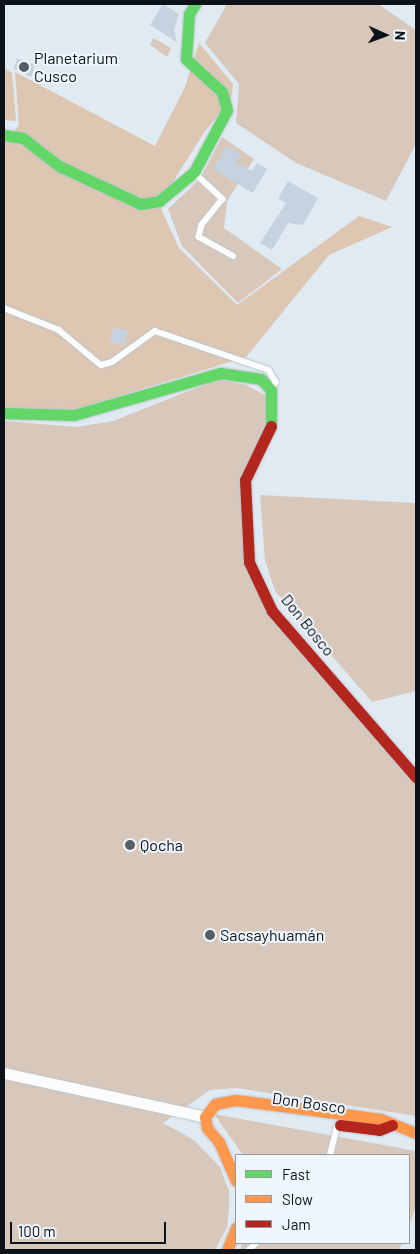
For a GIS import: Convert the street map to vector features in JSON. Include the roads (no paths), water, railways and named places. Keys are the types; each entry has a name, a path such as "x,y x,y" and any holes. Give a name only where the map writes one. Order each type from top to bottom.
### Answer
{"street":[{"path":"4,135 23,138 59,166 141,204 158,201 194,172 227,110 222,92 186,58 189,14 195,4"},
{"path":"4,413 44,416 104,410 220,373 261,379 272,390"},
{"name":"Don Bosco","path":"272,390 273,429 245,480 249,562 272,611 416,777"},
{"path":"4,1073 205,1117"},
{"name":"Don Bosco","path":"222,1102 236,1100 371,1118 416,1133"},
{"path":"222,1102 209,1108 205,1117 207,1128 218,1142 235,1179"},
{"name":"Don Bosco","path":"222,1102 235,1109 379,1130 392,1125"},
{"path":"227,1250 235,1230"}],"lane":[{"path":"194,172 223,199 202,225 199,237 233,256"},
{"path":"4,308 59,330 101,365 112,362 155,331 269,370 276,382 272,390"},
{"path":"330,1154 337,1124"}],"place":[{"name":"Planetarium Cusco","path":"24,67"},
{"name":"Qocha","path":"130,845"},
{"name":"Sacsayhuamán","path":"210,935"}]}
